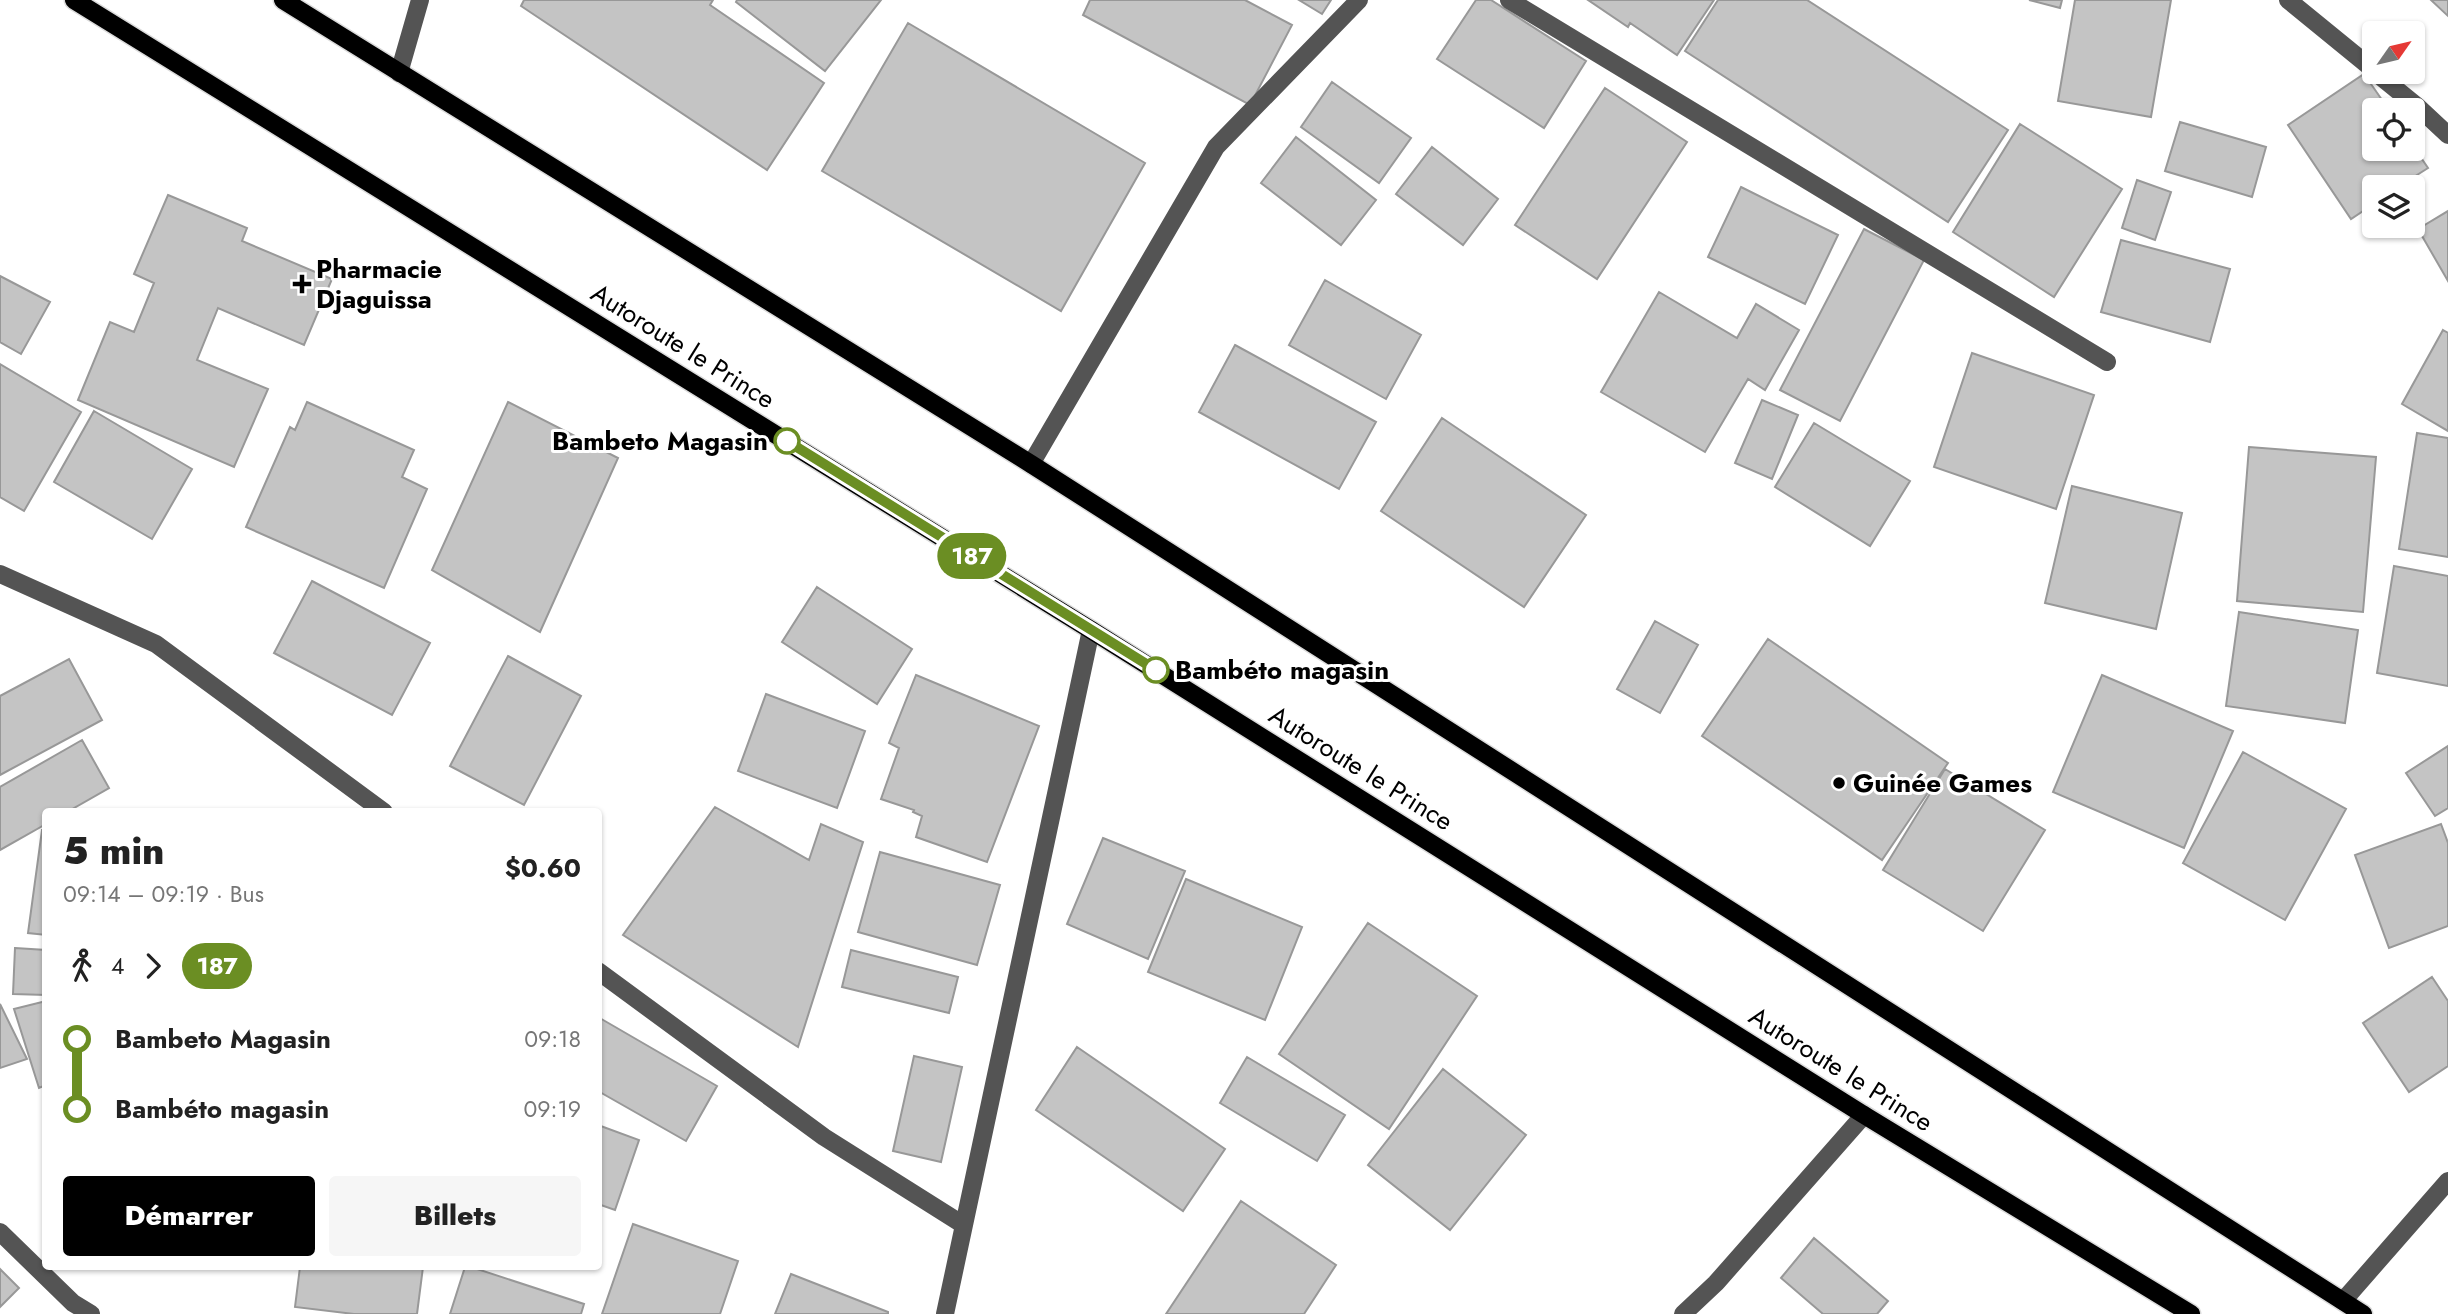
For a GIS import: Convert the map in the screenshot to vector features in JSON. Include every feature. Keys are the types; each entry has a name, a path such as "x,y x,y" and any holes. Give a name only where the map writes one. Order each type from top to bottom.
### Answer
{"main road":[{"name":"Autoroute le Prince","path":"75,0 1091,630 1864,1115 2191,1314"},
{"path":"283,0 1031,464 2363,1314"}],"street":[{"path":"400,73 420,0"},
{"path":"1031,464 1216,147 1359,0"},
{"path":"1509,0 2107,362"},
{"path":"2288,0 2362,60"},
{"path":"2390,84 2448,135"},
{"path":"0,574 156,644 379,808"},
{"path":"945,1314 962,1224 1091,630"},
{"path":"602,974 824,1137 962,1224"},
{"path":"1683,1314 1716,1283 1864,1115"},
{"path":"2343,1301 2448,1181"},
{"path":"0,1232 73,1303 91,1314"}],"building":[{"path":"524,0 713,0 710,5 824,83 767,170 521,6"},
{"path":"881,0 825,71 736,2"},
{"path":"1090,0 1245,0 1292,25 1250,105 1083,15"},
{"path":"1299,0 1331,0 1322,14"},
{"path":"1476,0 1491,0 1586,61 1544,128 1437,59"},
{"path":"1588,0 1714,0 1677,55 1630,23 1628,27"},
{"path":"1718,0 1807,0 2008,130 1948,222 1685,51"},
{"path":"2029,0 2062,0 2060,8"},
{"path":"2075,0 2171,0 2151,117 2058,101"},
{"path":"2431,0 2448,0 2448,16"},
{"path":"908,23 1145,163 1061,311 822,171"},
{"path":"2362,75 2362,84 2371,84 2381,98 2362,98 2362,161 2423,161 2428,168 2417,175 2362,175 2362,212 2351,219 2288,125"},
{"path":"1332,82 1411,138 1379,183 1301,127"},
{"path":"1605,88 1687,142 1597,279 1515,225"},
{"path":"2180,122 2266,147 2252,197 2165,171"},
{"path":"2020,124 2122,189 2054,297 1953,232"},
{"path":"1296,137 1376,200 1341,245 1261,183"},
{"path":"1432,147 1498,199 1463,245 1396,194"},
{"path":"2137,180 2171,192 2155,240 2122,228"},
{"path":"1741,187 1838,235 1805,304 1708,257"},
{"path":"168,195 247,228 242,241 332,279 304,345 218,308 197,360 268,389 234,467 78,400 110,322 134,332 154,283 134,274"},
{"path":"2448,211 2448,281 2423,238 2425,225"},
{"path":"1864,229 1924,260 1840,421 1780,390"},
{"path":"2121,240 2230,269 2210,342 2101,312"},
{"path":"0,276 50,302 21,354 0,342"},
{"path":"1325,280 1421,335 1386,399 1289,345"},
{"path":"1659,292 1737,338 1756,304 1799,330 1765,390 1748,379 1705,452 1601,392"},
{"path":"2443,330 2448,333 2448,431 2402,404"},
{"path":"1235,345 1376,422 1339,489 1199,412"},
{"path":"1972,353 2094,395 2056,509 1934,467"},
{"path":"0,364 81,412 24,511 0,497"},
{"path":"1762,400 1798,415 1772,479 1735,463"},
{"path":"307,402 414,450 402,477 427,489 384,588 246,527 290,427 295,430"},
{"path":"508,402 618,458 540,632 432,570"},
{"path":"94,411 192,469 152,539 54,482"},
{"path":"1442,418 1586,515 1524,607 1381,511"},
{"path":"1814,423 1910,481 1870,546 1775,487"},
{"path":"2417,433 2448,438 2448,557 2399,549"},
{"path":"2249,447 2376,457 2363,612 2237,601"},
{"path":"2072,486 2182,513 2156,629 2045,603"},
{"path":"2394,566 2448,576 2448,686 2377,673"},
{"path":"312,581 430,643 392,715 274,653"},
{"path":"817,587 912,649 877,704 782,642"},
{"path":"2239,612 2358,630 2345,723 2226,706"},
{"path":"1655,621 1698,645 1660,713 1617,689"},
{"path":"1768,639 1948,763 1882,860 1702,736"},
{"path":"508,656 581,696 524,805 450,766"},
{"path":"69,659 102,720 0,775 0,696"},
{"path":"916,675 1039,726 987,862 916,837 922,816 913,812 914,810 881,799 899,748 889,743"},
{"path":"2102,675 2233,731 2184,848 2053,792"},
{"path":"766,694 865,731 837,808 738,771"},
{"path":"82,740 109,788 74,808 42,808 42,826 0,850 0,787"},
{"path":"2448,746 2448,808 2435,816 2406,773"},
{"path":"2243,752 2346,809 2285,920 2183,863"},
{"path":"1945,769 2045,830 1983,931 1883,870"},
{"path":"715,807 809,860 821,824 863,842 798,1047 623,935"},
{"path":"2441,824 2448,843 2448,926 2389,948 2355,855"},
{"path":"42,830 42,935 28,933"},
{"path":"1103,838 1185,871 1148,959 1067,924"},
{"path":"880,852 1000,885 977,965 858,932"},
{"path":"1186,879 1302,927 1265,1020 1148,972"},
{"path":"1368,923 1477,996 1389,1129 1279,1054"},
{"path":"15,948 42,950 42,995 13,994"},
{"path":"851,950 958,977 949,1013 842,987"},
{"path":"2432,977 2448,1001 2448,1066 2409,1092 2363,1023"},
{"path":"42,1002 42,1087 39,1088 14,1009"},
{"path":"0,1004 27,1059 0,1068"},
{"path":"602,1019 717,1086 686,1141 602,1093"},
{"path":"1077,1047 1225,1149 1183,1211 1036,1110"},
{"path":"914,1056 962,1067 941,1162 893,1151"},
{"path":"1247,1057 1345,1115 1317,1161 1220,1103"},
{"path":"1443,1069 1526,1135 1450,1230 1368,1165"},
{"path":"602,1126 639,1140 615,1210 602,1205"},
{"path":"1241,1201 1336,1265 1304,1314 1166,1314"},
{"path":"633,1224 738,1261 720,1314 602,1314"},
{"path":"1814,1238 1888,1301 1877,1314 1823,1314 1781,1278"},
{"path":"0,1269 19,1288 0,1307"},
{"path":"300,1270 423,1270 417,1314 354,1314 295,1307"},
{"path":"464,1270 480,1270 584,1304 581,1314 450,1314"},
{"path":"791,1274 888,1312 888,1314 775,1314"}],"bus line":[{"name":"187","path":"787,441 1156,670"}],"place":[{"name":"Pharmacie Djaguissa","path":"302,284"},
{"name":"Bambeto Magasin","path":"787,441"},
{"name":"Bambéto magasin","path":"1156,670"},
{"name":"Guinée Games","path":"1839,783"}]}
